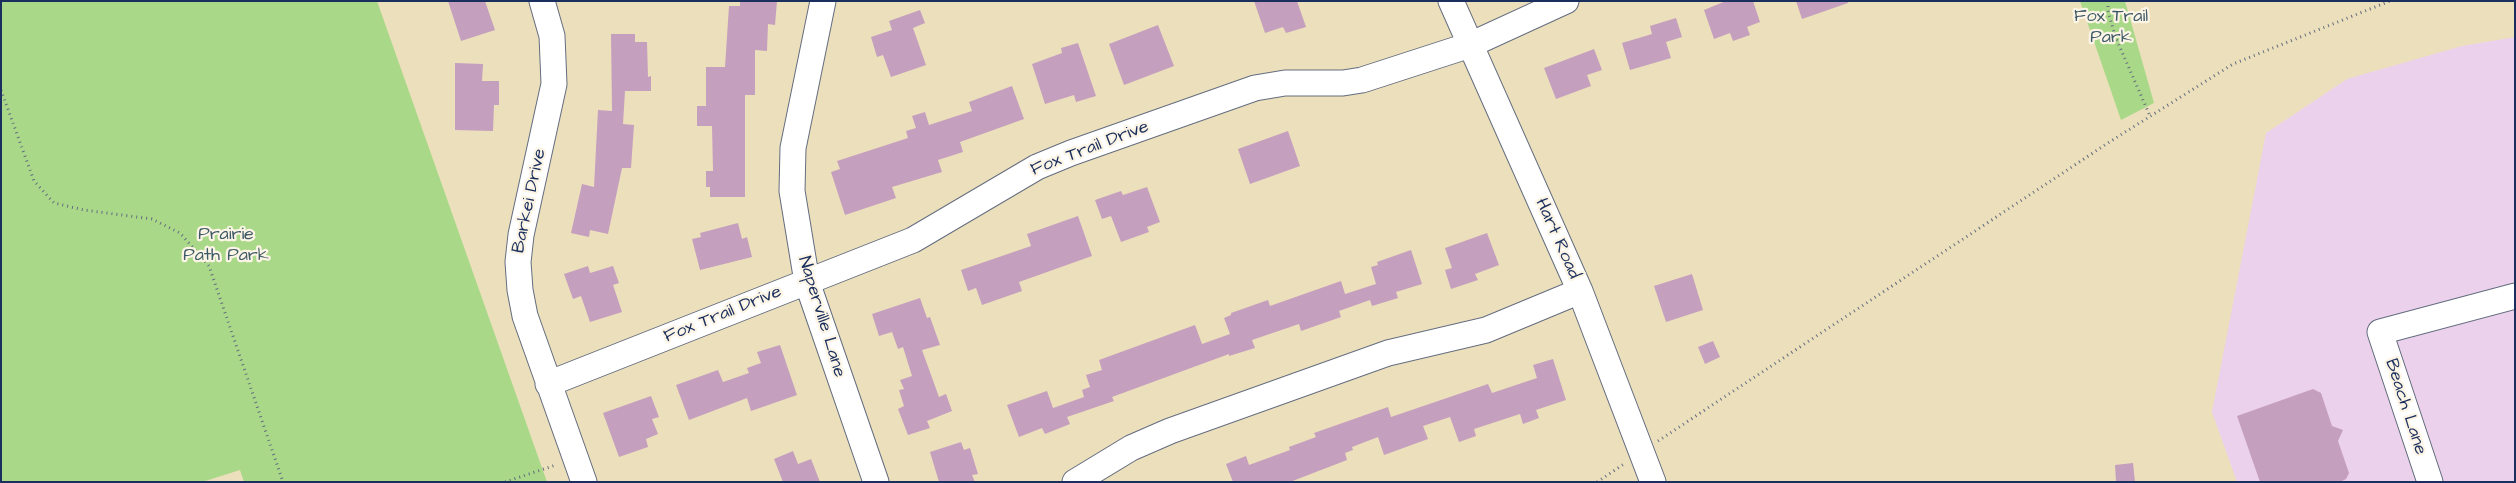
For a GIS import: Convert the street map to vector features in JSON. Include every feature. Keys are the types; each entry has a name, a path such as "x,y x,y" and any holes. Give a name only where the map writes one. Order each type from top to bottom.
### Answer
{"street":[{"name":"Barkei Drive","path":"542,1 552,36 554,84 520,235 518,262 525,316 584,482"},
{"name":"Naperville Lane","path":"823,1 818,36 793,148 792,191 806,282 876,482"},
{"name":"Hart Road","path":"1451,1 1580,291 1654,482"},
{"name":"Fox Trail Drive","path":"548,384 913,240 1036,167 1072,153 1255,88 1285,84 1343,83 1362,80 1470,45 1566,1"},
{"path":"1075,482 1131,448 1164,433 1388,353 1486,330 1580,291"},
{"name":"Beach Lane","path":"2430,482 2380,332 2515,296"}],"path":[{"path":"2108,1 2108,11 2115,36 2150,116"},
{"path":"1597,482 2150,116 2233,64 2390,1"},
{"path":"1,90 34,181 54,203 84,210 152,219 180,233 209,266 283,482"},
{"path":"505,482 576,458"}],"shaded area":[{"path":"2515,37 2515,482 2237,482 2212,412 2266,133 2347,79 2462,46"}],"green space":[{"name":"Prairie Path Park","path":"1,1 377,1 547,482 244,482 240,470 202,482 2,482"},
{"name":"Fox Trail Park","path":"2080,1 2125,1 2154,103 2121,120"}],"building":[{"path":"448,1 485,1 495,30 461,41"},
{"path":"740,1 777,1 775,25 768,24 767,51 755,50 755,95 745,95 745,197 710,197 710,187 706,187 706,171 713,171 712,126 697,126 697,106 706,106 706,67 725,67 729,6 740,6"},
{"path":"1254,1 1297,1 1306,27 1286,33 1283,27 1265,33"},
{"path":"1726,1 1753,1 1760,22 1747,27 1750,35 1733,41 1730,33 1714,39 1704,10"},
{"path":"1796,1 1848,1 1848,3 1802,19"},
{"path":"920,10 925,23 913,28 926,65 891,77 883,55 877,57 871,37 892,30 889,21"},
{"path":"1676,18 1682,37 1666,42 1671,58 1630,70 1622,43 1652,34 1650,26"},
{"path":"1158,25 1174,66 1124,85 1109,44"},
{"path":"611,34 635,34 635,42 647,42 648,77 651,76 651,91 625,91 623,124 634,125 631,168 622,168 608,234 590,230 589,237 571,233 582,184 594,187 598,110 612,111"},
{"path":"1078,43 1096,96 1076,102 1074,95 1045,104 1032,64 1062,53 1061,48"},
{"path":"1594,49 1602,70 1587,75 1591,86 1556,99 1544,68"},
{"path":"455,63 483,64 482,81 499,81 499,105 494,105 493,131 455,130"},
{"path":"1012,86 1024,119 960,142 963,152 938,160 942,172 892,187 896,198 845,215 831,172 840,169 837,161 908,138 906,131 916,128 912,116 925,112 929,125 972,111 969,102"},
{"path":"1288,131 1300,166 1250,184 1238,149"},
{"path":"1147,187 1160,222 1147,227 1149,232 1121,242 1111,216 1102,219 1095,200 1121,191 1123,195"},
{"path":"1078,216 1092,256 1019,282 1022,291 982,305 976,288 968,291 961,270 1031,246 1027,234"},
{"path":"738,223 742,239 747,237 752,257 700,270 692,239 701,237 700,233"},
{"path":"1487,233 1499,265 1475,274 1478,280 1451,289 1445,270 1452,268 1445,248"},
{"path":"1411,250 1422,284 1396,292 1398,298 1372,306 1370,300 1339,311 1341,317 1301,331 1299,324 1252,340 1255,348 1229,356 1229,354 1112,397 1114,401 1067,417 1070,424 1045,434 1042,428 1019,437 1007,405 1047,391 1053,408 1084,397 1082,390 1090,387 1086,375 1102,370 1099,360 1195,325 1202,344 1230,334 1224,318 1231,315 1231,313 1268,300 1270,306 1341,281 1345,294 1376,284 1371,267 1378,265 1377,262"},
{"path":"588,266 590,273 613,266 619,283 613,285 622,312 590,322 581,296 573,299 564,274"},
{"path":"1692,274 1703,310 1666,322 1654,286"},
{"path":"920,298 927,318 930,317 940,345 922,350 939,397 946,394 952,411 927,421 930,428 908,435 898,409 904,406 899,390 904,389 900,380 912,376 903,347 898,349 892,332 879,336 872,314"},
{"path":"1713,341 1720,357 1705,364 1698,347"},
{"path":"780,345 797,395 751,411 747,398 689,420 676,385 718,370 723,382 749,373 747,368 761,363 757,352"},
{"path":"1553,359 1566,400 1536,410 1539,418 1523,424 1520,414 1474,429 1476,436 1459,442 1450,417 1423,426 1428,439 1384,455 1378,437 1352,447 1353,450 1345,453 1347,460 1290,482 1233,482 1226,464 1246,456 1249,465 1290,450 1289,447 1316,437 1314,433 1388,407 1391,417 1488,384 1492,393 1537,378 1533,365"},
{"path":"2313,389 2321,393 2332,426 2343,430 2338,441 2349,473 2346,479 2340,482 2260,482 2237,416"},
{"path":"651,396 659,417 652,419 658,434 646,439 648,447 619,457 603,413"},
{"path":"961,442 964,450 970,448 978,474 972,475 975,482 939,482 930,452"},
{"path":"793,451 798,464 811,459 820,482 783,482 774,459"},
{"path":"2133,463 2135,482 2116,482 2115,465"}]}
